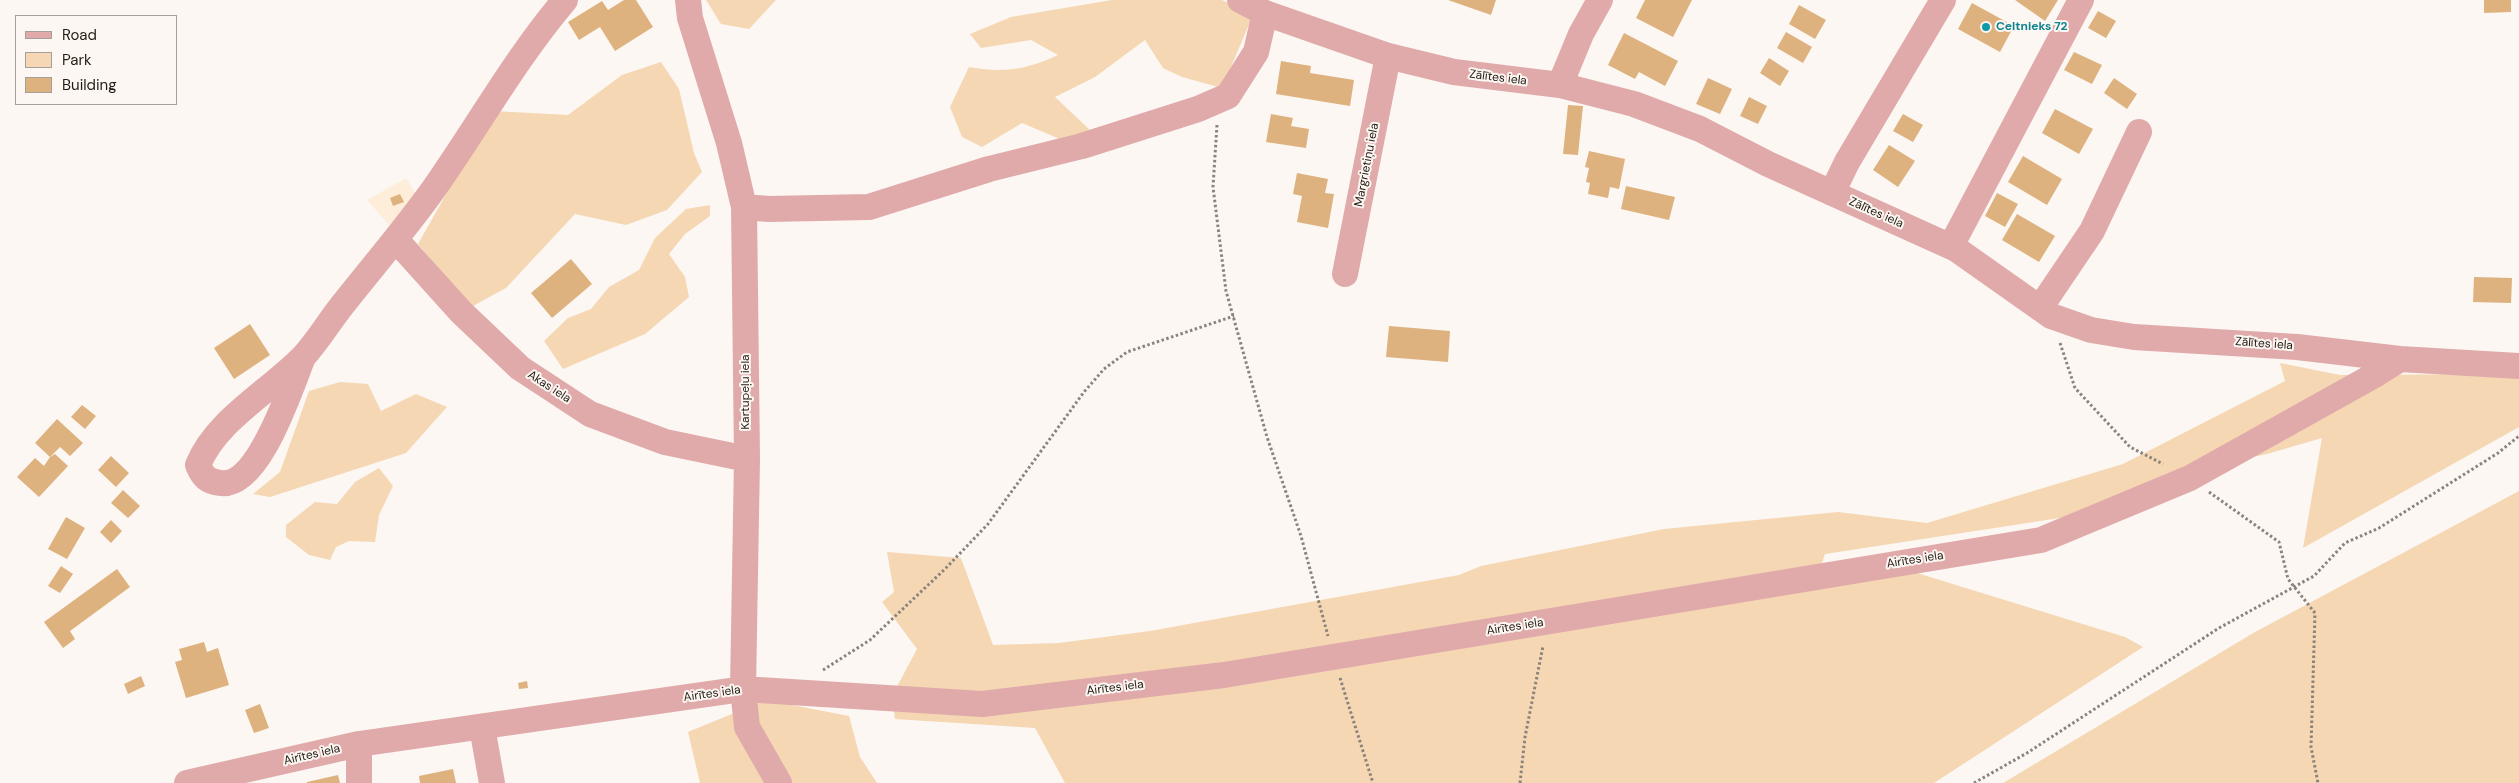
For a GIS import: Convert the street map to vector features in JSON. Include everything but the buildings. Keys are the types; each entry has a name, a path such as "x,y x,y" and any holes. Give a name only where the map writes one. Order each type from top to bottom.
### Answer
{"street":[{"path":"303,357 264,450 236,480 223,483 210,481 202,476 198,465 203,454 240,411 303,357 344,302 396,240 434,188 504,80 541,29 565,0"},
{"name":"Kartupeļu iela","path":"688,0 690,18 729,143 744,207 746,459 743,689 747,727 780,783"},
{"name":"Zālītes iela","path":"1240,0 1265,13 1388,56 1454,72 1560,86 1634,104 1700,129 1832,193 1951,246 2046,312 2091,330 2134,337 2297,347 2400,359 2519,366"},
{"path":"1560,86 1580,34 1600,0"},
{"path":"1832,193 1847,162 1942,0"},
{"path":"1951,246 2081,0"},
{"path":"744,207 769,210 869,206 989,169 1082,146 1213,103 1228,96 1256,52 1265,13"},
{"name":"Margrietiņu iela","path":"1345,274 1388,56"},
{"path":"2046,312 2092,231 2139,132"},
{"name":"Akas iela","path":"396,240 461,312 520,368 590,414 665,442 746,459"},
{"name":"Airītes iela","path":"187,783 359,744 743,689 982,704 1224,675 2041,540 2190,478 2400,359"},
{"path":"482,727 492,783"},
{"path":"359,744 359,783"}],"path":[{"path":"1213,103 1217,127 1213,187 1226,291 1266,437 1302,536 1334,657 1374,783"},
{"path":"2046,312 2075,388 2130,447 2190,478 2279,542 2288,579 2315,613 2311,746 2318,783"},
{"path":"821,671 870,640 945,569 988,524 1084,392 1104,369 1127,352 1234,316"},
{"path":"1974,783 2027,753 2219,628 2314,576 2345,543 2379,528 2498,453 2519,436"},
{"path":"1520,783 1525,737 1550,621"}],"shaded area":[{"path":"406,178 416,194 401,215 389,225 367,200"}],"green space":[{"path":"706,0 776,0 749,29 721,24"},
{"path":"1112,0 1222,0 1253,15 1222,88 1182,77 1163,68 1145,40 1095,77 1055,97 1090,130 1062,140 1022,123 982,147 962,137 950,107 969,67 993,70 1014,69 1035,64 1058,55 1031,40 981,48 970,34 1011,17"},
{"path":"661,62 679,89 694,153 702,172 667,210 626,225 575,214 506,288 471,307 418,244 493,111 568,115 622,75"},
{"path":"710,205 710,216 685,234 669,254 685,277 689,297 645,334 563,369 544,341 568,318 591,309 609,287 639,270 655,238 686,209"},
{"path":"2280,363 2340,375 2519,374 2519,427 2303,548 2322,438 2267,454 2188,471 2073,516 1825,554 1818,575 1917,573 2125,637 2143,647 1934,783 1065,783 1035,728 895,719 892,696 917,649 882,602 894,592 887,552 961,558 993,645 1059,643 1150,631 1459,575 1481,566 1664,529 1838,512 1927,523 2123,464 2285,381"},
{"path":"340,382 368,384 381,411 416,394 447,407 406,453 270,497 253,494 280,472 309,391"},
{"path":"379,468 393,486 379,515 375,542 349,541 336,547 330,560 309,555 286,537 286,525 315,502 337,504 355,482"},
{"path":"2519,491 2519,783 2003,783 2255,632"},
{"path":"766,700 849,716 860,757 877,783 700,783 688,732"}],"place":[{"name":"Celtnieks 72","path":"1986,27"}]}
